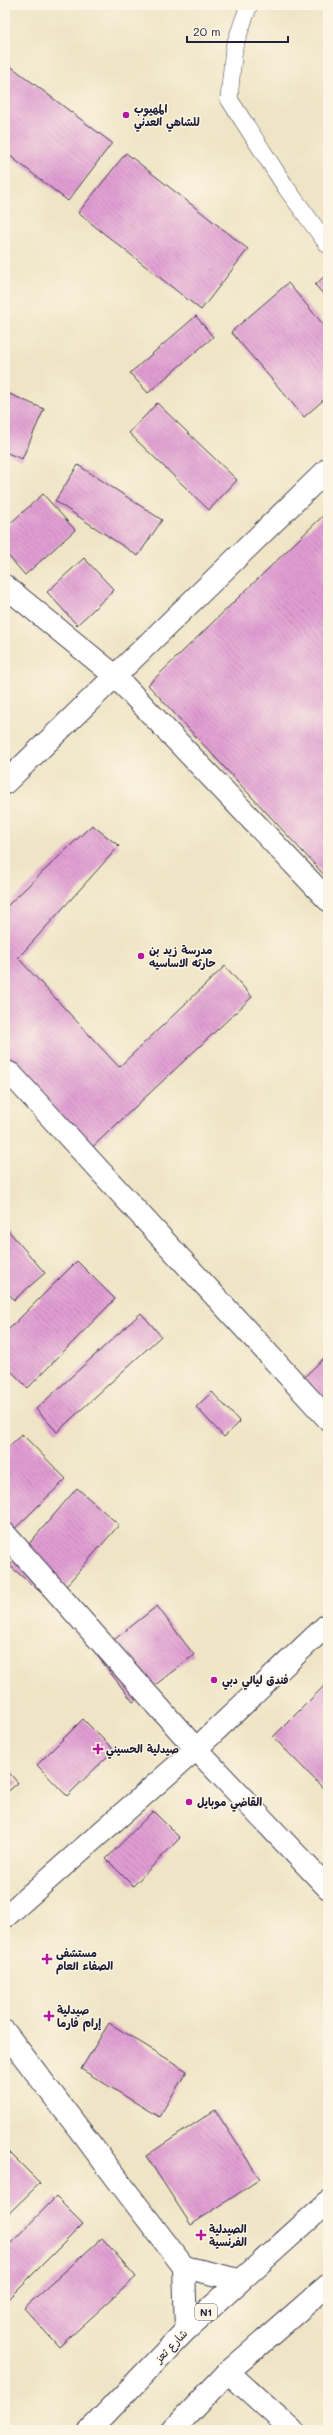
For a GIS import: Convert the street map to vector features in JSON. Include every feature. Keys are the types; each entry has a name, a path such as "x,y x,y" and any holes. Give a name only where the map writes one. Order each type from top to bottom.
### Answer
{"main road":[{"path":"5,783 328,469"},
{"path":"5,586 114,676 328,900"},
{"path":"5,1071 11,1074 328,1419"},
{"path":"5,1534 196,1749 328,1888"},
{"path":"5,1917 196,1749 328,1624"},
{"path":"5,2032 184,2267 186,2330"},
{"name":"شارع تعز","path":"90,2430 186,2330 239,2280 328,2202"},
{"path":"184,2267 239,2280"},
{"path":"173,2430 228,2372 328,2285"},
{"path":"228,2372 292,2430"}],"lane":[{"path":"249,5 234,47 229,99 287,189 328,246"}],"building":[{"path":"5,62 112,143 68,201 5,152"},
{"path":"126,153 248,249 201,310 78,213"},
{"path":"328,273 328,299 315,285"},
{"path":"288,283 328,330 328,396 304,417 231,332"},
{"path":"196,316 213,337 148,393 130,373"},
{"path":"5,392 44,409 22,459 5,452"},
{"path":"157,403 237,480 209,510 129,433"},
{"path":"78,465 162,520 138,556 55,501"},
{"path":"43,494 75,530 25,575 5,552 5,528"},
{"path":"328,511 328,879 148,685"},
{"path":"84,558 114,590 77,625 47,592"},
{"path":"92,825 119,846 18,958 119,1067 225,966 252,997 85,1154 5,1068 5,908"},
{"path":"5,1227 45,1273 14,1300 5,1289"},
{"path":"77,1261 115,1299 28,1388 5,1365 5,1333"},
{"path":"141,1313 161,1336 57,1432 36,1409"},
{"path":"328,1354 328,1399 316,1410 294,1387"},
{"path":"212,1392 240,1422 224,1437 196,1407"},
{"path":"22,1434 66,1479 5,1538 5,1450"},
{"path":"77,1488 119,1525 52,1602 10,1566"},
{"path":"157,1606 194,1655 133,1702 96,1654"},
{"path":"328,1682 328,1793 273,1737"},
{"path":"83,1719 114,1750 67,1796 37,1765"},
{"path":"5,1768 18,1783 5,1794"},
{"path":"153,1811 180,1838 133,1886 106,1859"},
{"path":"109,2023 187,2071 159,2117 81,2069"},
{"path":"215,2110 260,2179 191,2225 146,2156"},
{"path":"5,2148 40,2183 5,2217"},
{"path":"56,2197 83,2224 5,2302 5,2249"},
{"path":"102,2238 136,2277 59,2347 24,2308"}],"place":[{"name":"المهيوب للشاهي العدني","path":"126,115"},
{"name":"مدرسة زيد بن حارثه الاساسيه","path":"141,956"},
{"name":"فندق ليالي دبي","path":"214,1680"},
{"name":"صيدلية الحسيني","path":"98,1749"},
{"name":"القاضي موبايل","path":"189,1802"},
{"name":"مستشفى الصفاء العام","path":"47,1959"},
{"name":"صيدلية إرام فارما","path":"49,2016"},
{"name":"الصيدلية الفرنسية","path":"201,2235"}]}
